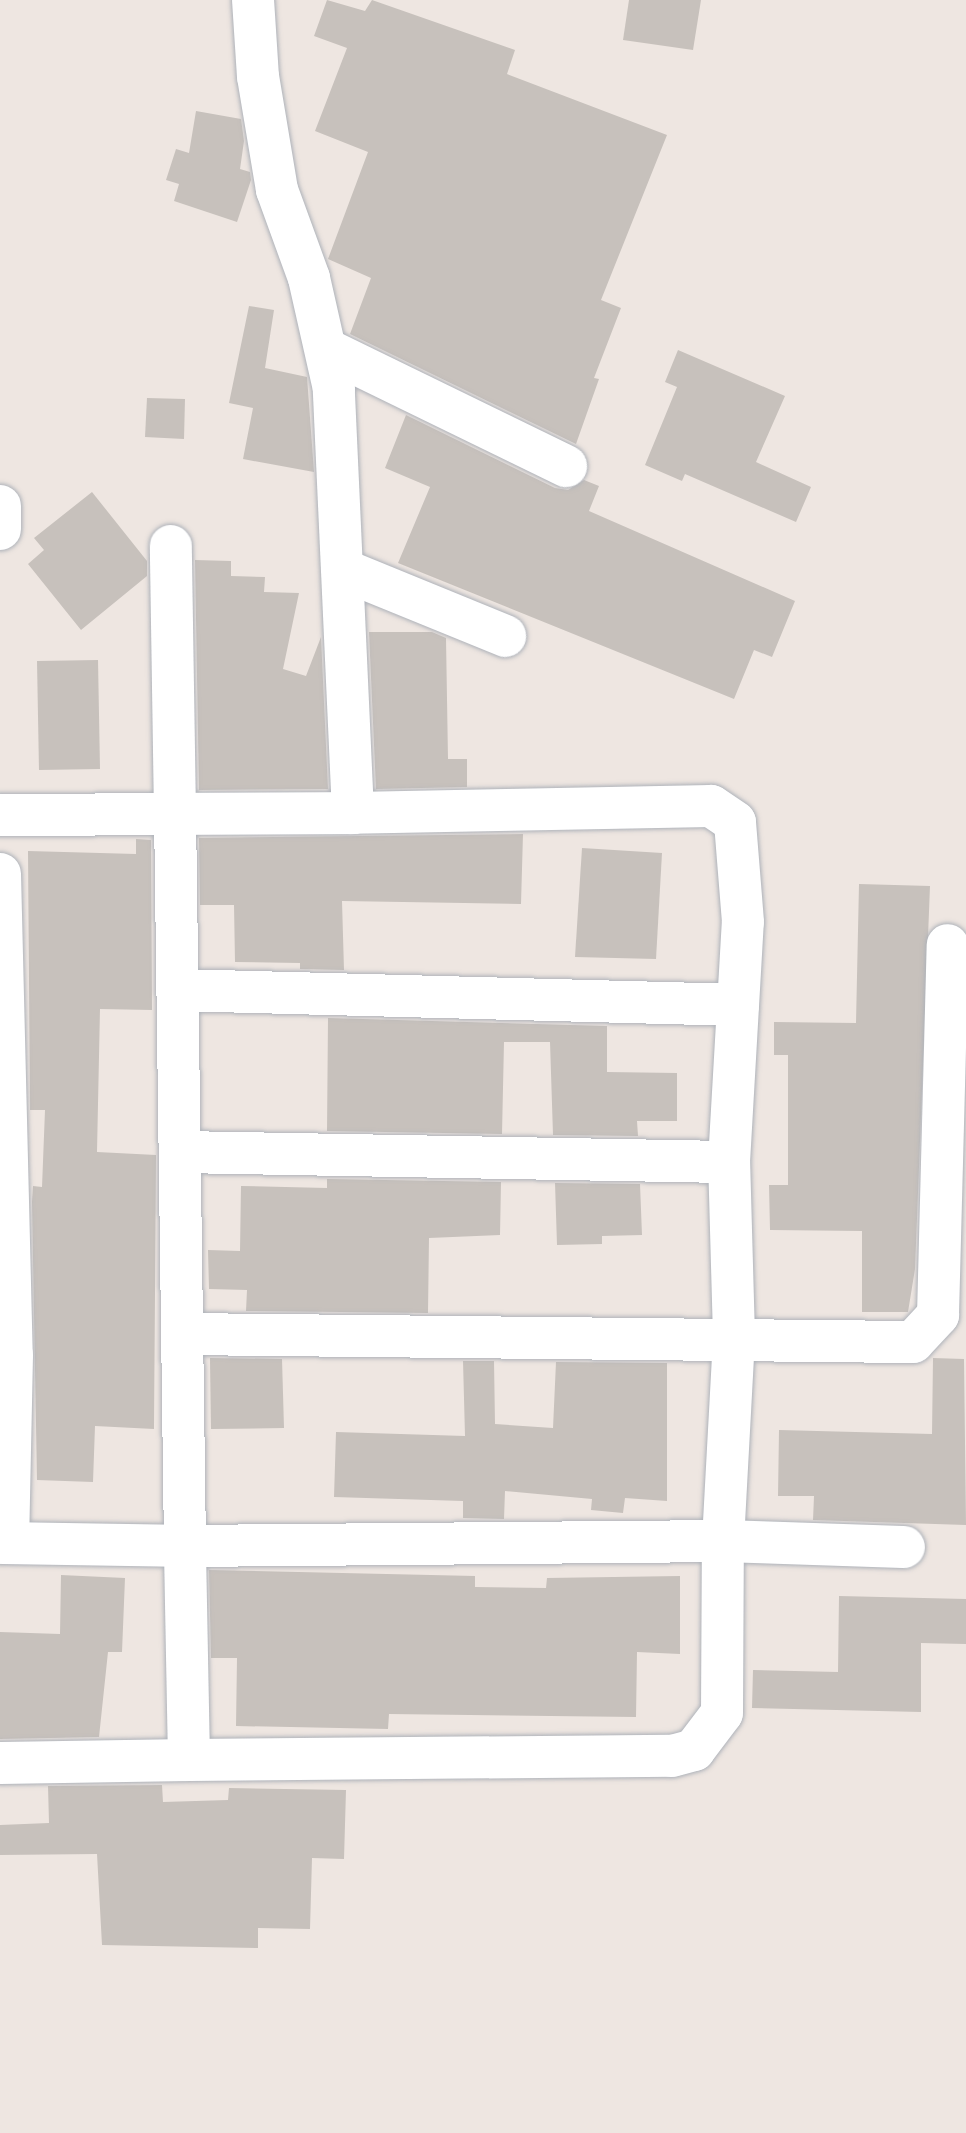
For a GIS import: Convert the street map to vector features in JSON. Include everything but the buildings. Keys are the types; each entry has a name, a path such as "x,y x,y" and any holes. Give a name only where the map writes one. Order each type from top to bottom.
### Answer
{"street":[{"path":"253,0 258,77 277,190 328,350 346,571 353,813"},
{"path":"328,350 566,466"},
{"path":"0,506 0,529"},
{"path":"171,546 189,1760"},
{"path":"346,571 505,636"},
{"path":"0,815 353,813 711,806 723,810 735,822 740,838 738,1005 729,1162 734,1337 723,1541 725,1692 713,1730 694,1750 672,1756 0,1763"},
{"path":"0,874 12,1355 4,1543 185,1546 723,1541 904,1547"},
{"path":"182,1334 734,1337 913,1342 938,1315 948,945"},
{"path":"178,990 738,1005"},
{"path":"181,1152 729,1162"}]}
